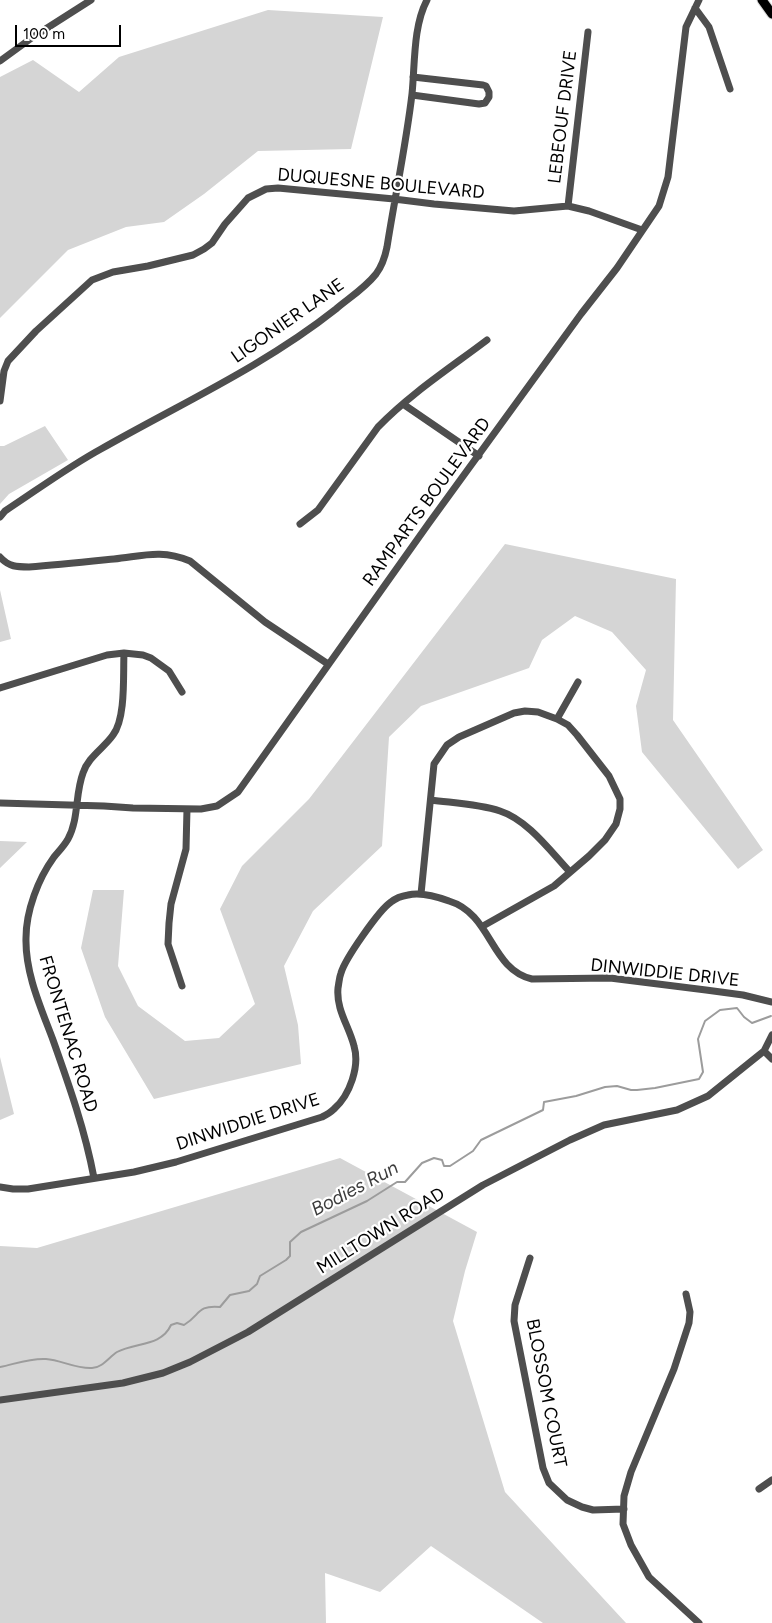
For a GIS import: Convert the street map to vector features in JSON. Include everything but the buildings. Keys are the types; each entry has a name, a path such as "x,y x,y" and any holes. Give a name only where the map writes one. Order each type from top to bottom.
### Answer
{"main road":[{"path":"762,0 772,14"}],"street":[{"path":"0,61 33,37 91,0"},
{"name":"LIGONIER LANE","path":"0,517 5,511 98,450 224,383 272,354 320,322 354,295 376,274 384,261 412,95 419,23 422,9 427,0"},
{"name":"RAMPARTS BOULEVARD","path":"0,803 202,809 217,806 238,792 429,523 581,314 617,268 659,206 668,178 686,27 699,0"},
{"path":"695,8 709,27 730,89"},
{"name":"LEBEOUF DRIVE","path":"568,206 588,32"},
{"path":"412,95 484,104 489,92 486,86 483,85 413,77"},
{"name":"DUQUESNE BOULEVARD","path":"0,402 4,371 8,361 36,331 92,280 105,274 194,255 212,243 248,198 266,189 278,188 514,211 568,206 589,211 642,230"},
{"path":"300,524 318,510 378,427 433,379 487,340"},
{"path":"404,404 478,456"},
{"path":"0,557 4,562 13,567 29,567 153,554 177,556 190,561 265,622 328,664"},
{"path":"0,688 107,655 124,653 151,658 169,671 182,692"},
{"name":"FRONTENAC ROAD","path":"94,1178 89,1151 74,1098 36,992 28,961 26,938 29,912 35,891 54,858 70,837 82,773 87,764 114,735 119,725 122,714 124,653"},
{"path":"557,719 578,682"},
{"path":"421,894 434,764 447,745 459,737 514,713 538,712 557,719 568,725 609,776 620,800 616,824 605,840 554,886 483,926"},
{"path":"431,800 502,811 519,821 532,832 570,872"},
{"path":"182,986 168,944 171,904 186,849 187,809"},
{"name":"DINWIDDIE DRIVE","path":"0,1187 28,1189 134,1172 176,1162 322,1118 335,1108 352,1082 355,1066 355,1047 339,1008 338,990 340,973 347,959 379,914 391,902 411,894 421,894 451,901 470,913 483,926 501,958 523,977 532,979 610,978 743,995 772,1002"},
{"path":"772,1035 764,1051 772,1059"},
{"name":"MILLTOWN ROAD","path":"0,1400 123,1383 163,1373 190,1362 256,1327 483,1185 570,1140 604,1125 677,1110 708,1096 764,1051"},
{"name":"BLOSSOM COURT","path":"530,1258 515,1305 514,1321 543,1468 549,1483 567,1500 593,1510 624,1509"},
{"path":"686,1294 690,1312 689,1323 674,1369 631,1472 624,1496 623,1524 630,1545 648,1577 699,1623"},
{"path":"759,1488 772,1480"}],"shaded area":[{"path":"268,10 383,17 351,149 258,151 204,194 164,222 126,227 68,250 0,318 0,77 33,60 79,92 119,57"},
{"path":"45,426 68,460 9,494 0,504 0,446 4,446"},
{"path":"505,544 676,579 673,720 763,850 738,869 642,752 636,706 646,670 612,632 575,616 542,640 529,668 421,706 389,737 382,846 313,911 284,966 298,1025 301,1064 154,1099 105,1017 81,948 93,890 124,890 118,966 138,1006 185,1041 219,1038 255,1004 220,909 242,866 309,799"},
{"path":"0,590 11,639 0,642"},
{"path":"0,841 27,842 0,868"},
{"path":"0,1057 14,1114 0,1120"},
{"path":"340,1158 477,1232 453,1321 505,1492 626,1623 543,1623 431,1546 380,1592 325,1573 326,1623 0,1623 0,1246 37,1248"}],"waterway":[{"name":"Bodies Run","path":"0,1367 40,1359 86,1368 96,1368 117,1352 154,1341 161,1337 171,1325 177,1323 184,1325 203,1309 220,1307 230,1295 249,1291 257,1284 260,1276 290,1256 290,1242 301,1232 367,1201 397,1182 405,1182 422,1163 434,1158 442,1160 444,1166 450,1166 473,1151 481,1140 543,1110 544,1102 576,1096 605,1087 617,1086 637,1090 699,1079 703,1072 698,1039 705,1021 720,1010 737,1008 752,1023 771,1016"}]}
